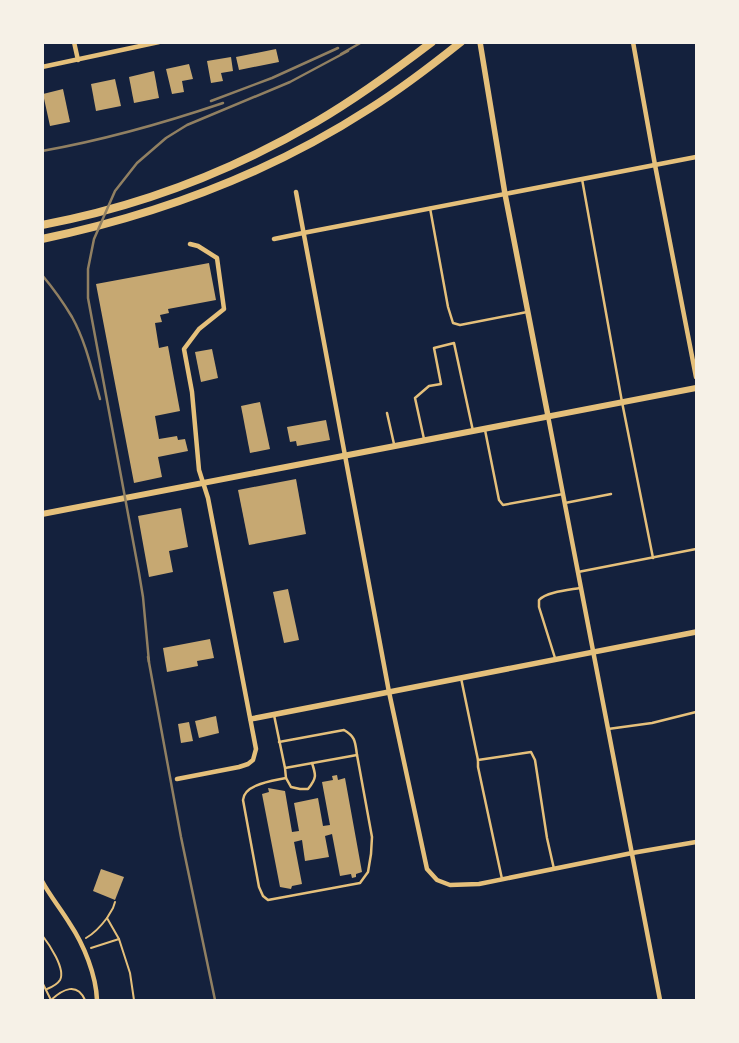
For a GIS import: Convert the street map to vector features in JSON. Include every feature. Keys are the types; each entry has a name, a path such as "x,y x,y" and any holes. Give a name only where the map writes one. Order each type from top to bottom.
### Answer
{"main road":[{"path":"42,225 65,221 133,202 196,180 251,156 315,122 359,95 432,42"},
{"path":"42,239 79,232 136,216 202,193 258,169 322,137 367,110 401,88 461,42"},
{"path":"42,514 696,388"}],"street":[{"path":"74,42 78,60"},
{"path":"42,67 159,42"},
{"path":"480,42 527,312 660,1000"},
{"path":"633,42 696,377"},
{"path":"274,239 696,157"},
{"path":"296,192 389,692 428,869 437,880 450,884 479,884 696,842"},
{"path":"177,779 239,767 251,762 255,757 256,749 208,498 199,470 192,392 184,349 199,329 224,309 217,258 198,246 190,244"},
{"path":"251,720 696,632"},
{"path":"42,881 83,945 97,993 97,1000"}],"lane":[{"path":"582,180 622,402 653,558"},
{"path":"430,208 448,307 453,323 460,325 527,312"},
{"path":"424,440 415,398 429,386 441,384 434,348 454,344 473,431"},
{"path":"387,413 394,446"},
{"path":"485,429 499,500 503,505 563,494"},
{"path":"565,503 611,494"},
{"path":"578,572 696,549"},
{"path":"555,660 539,608 539,600 542,596 548,594 581,588"},
{"path":"460,678 502,879"},
{"path":"608,729 652,723 696,712"},
{"path":"274,715 286,778 291,786 300,790 308,789 316,775 312,763"},
{"path":"280,742 344,730 352,735 355,741 372,837 368,872 360,882 268,900 263,896 259,887 243,795 248,790 261,784 286,778"},
{"path":"478,760 531,752 535,760 547,838 554,869"},
{"path":"285,768 357,755"}],"path":[{"path":"84,938 91,935 107,918 114,902"},
{"path":"107,918 119,939 130,973 134,1000"},
{"path":"42,935 52,950 62,973 58,983 47,989"},
{"path":"89,947 92,948 119,939"},
{"path":"42,982 51,1000 64,990 71,989 82,994 85,1000"}],"building":[{"path":"276,49 279,62 239,70 236,57"},
{"path":"231,57 233,71 221,73 223,81 211,83 207,61"},
{"path":"189,64 193,79 182,81 184,92 172,94 166,69"},
{"path":"154,71 159,98 134,103 129,77"},
{"path":"115,79 121,106 96,111 91,84"},
{"path":"63,89 70,122 50,126 43,94"},
{"path":"209,263 216,300 168,309 169,313 160,315 162,322 155,323 159,348 168,346 180,411 155,416 159,439 177,436 178,440 185,439 188,451 158,457 162,477 134,483 96,284"},
{"path":"212,349 218,378 201,382 195,352"},
{"path":"260,402 270,449 250,453 241,406"},
{"path":"326,420 330,440 297,446 296,441 290,442 287,427"},
{"path":"296,479 306,534 249,545 238,490"},
{"path":"181,508 188,547 169,551 173,572 149,577 138,516"},
{"path":"288,589 299,640 284,643 273,592"},
{"path":"210,639 214,658 197,661 198,666 167,672 163,648"},
{"path":"216,716 219,733 199,738 195,721"},
{"path":"189,722 193,741 181,743 178,724"},
{"path":"337,775 338,780 345,778 362,872 352,878 351,874 340,876 332,834 325,836 329,857 305,861 302,840 294,842 302,884 292,886 291,889 280,887 262,794 269,792 268,788 285,791 292,832 299,831 294,803 318,798 323,826 330,825 322,782 333,780 332,776"},
{"path":"101,869 124,877 115,900 93,891"}],"railway":[{"path":"341,54 362,42"},
{"path":"211,101 272,78 338,48"},
{"path":"149,662 139,573 88,298 88,269 94,239 115,191 137,163 166,138 187,125 290,82 348,51"},
{"path":"42,151 134,130 223,103"},
{"path":"42,275 77,327 100,399"},
{"path":"148,657 181,837 215,1000"}]}
